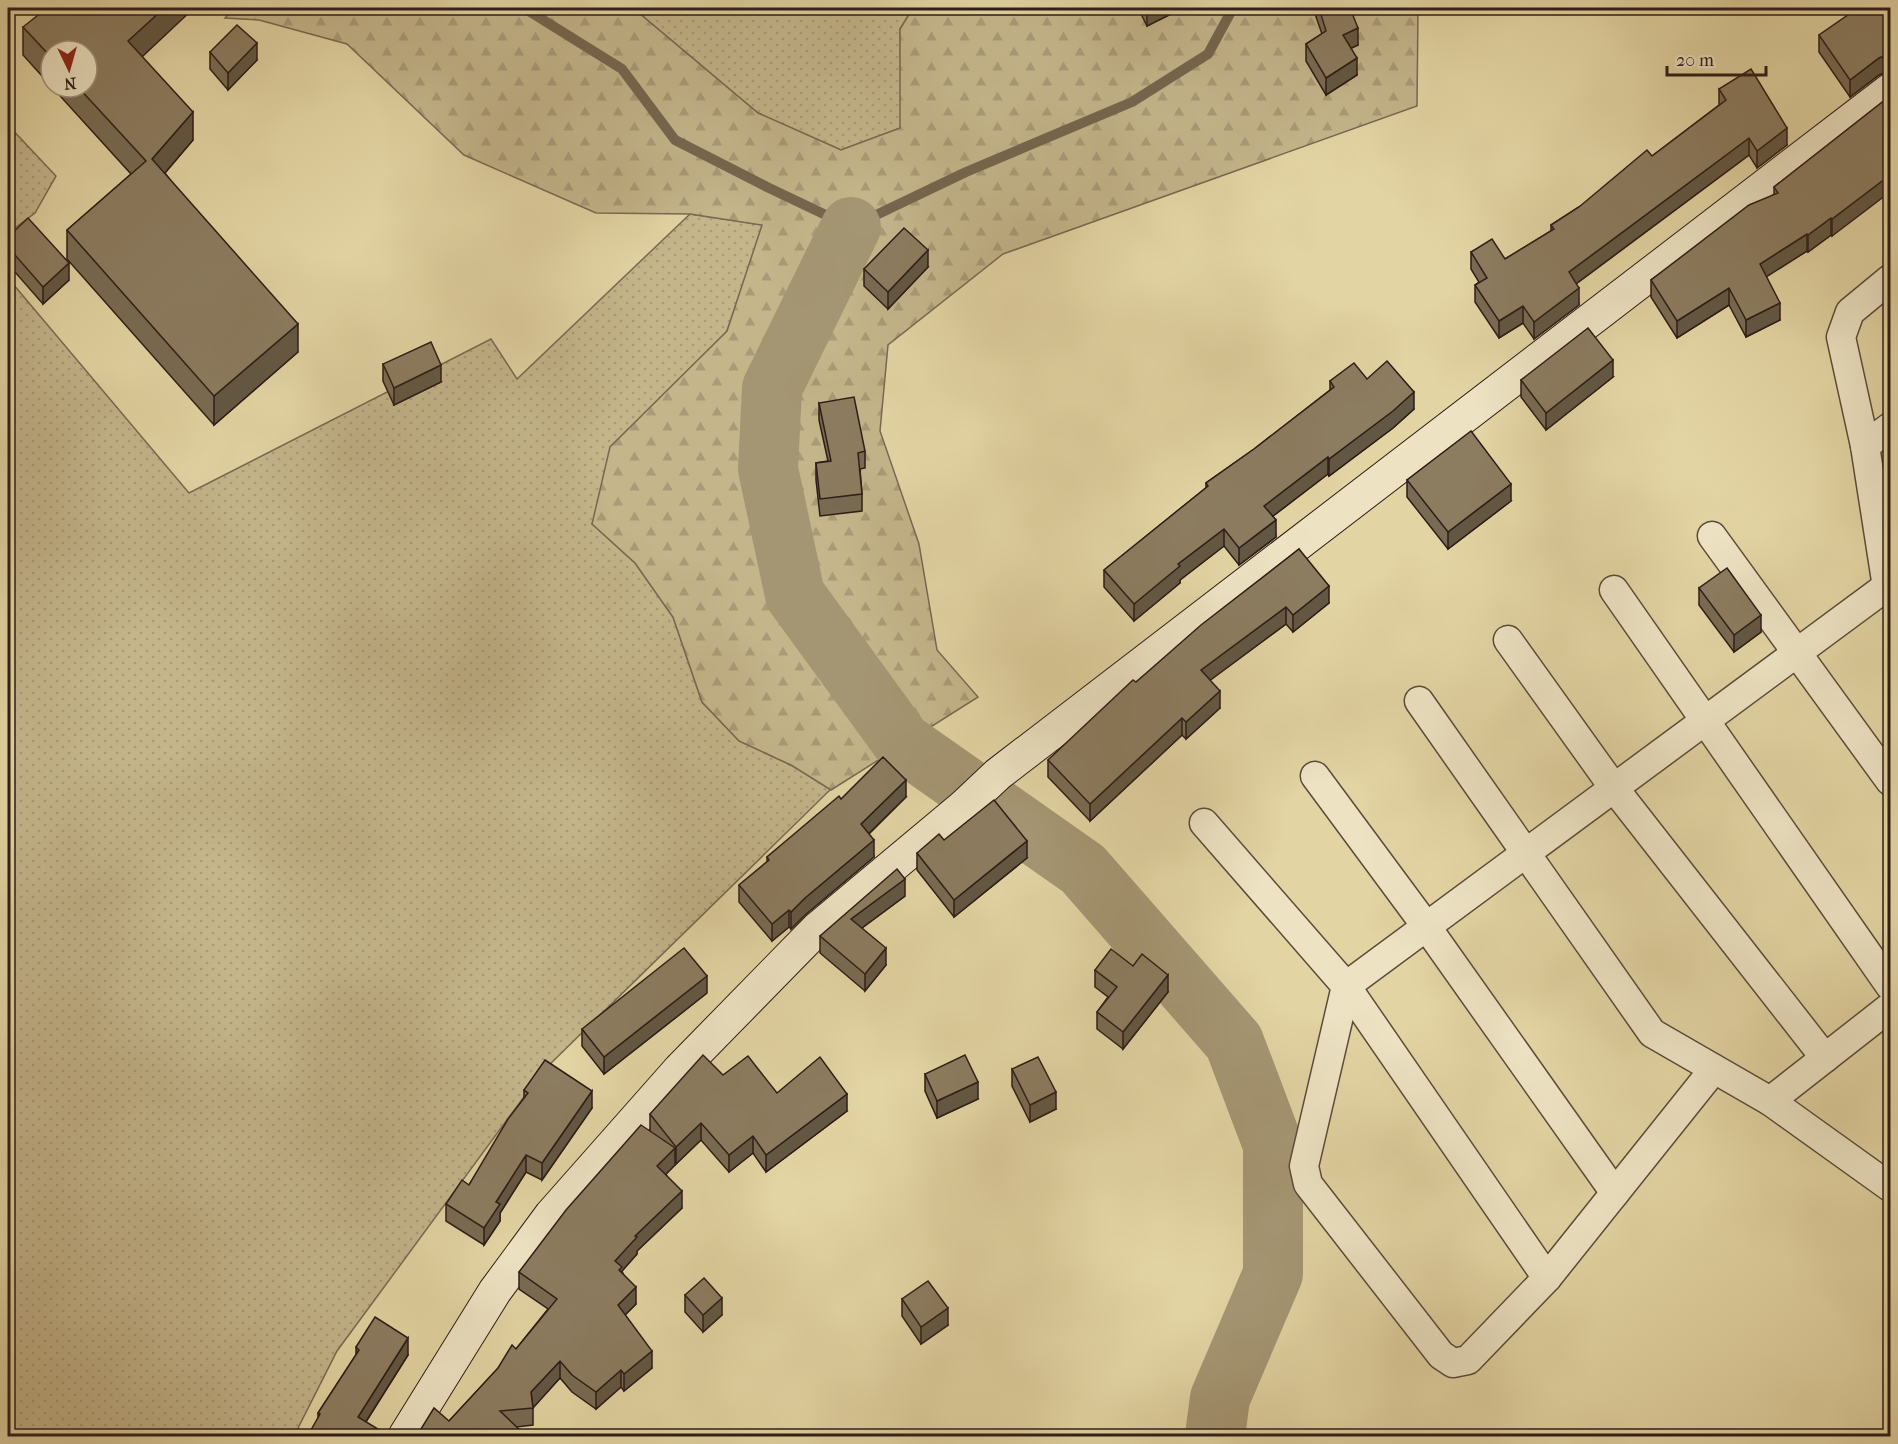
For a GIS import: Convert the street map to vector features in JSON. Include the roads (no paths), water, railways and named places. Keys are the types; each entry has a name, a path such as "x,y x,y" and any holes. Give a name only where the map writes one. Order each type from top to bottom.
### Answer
{"street":[{"path":"405,1437 495,1291 551,1215 680,1069 817,929 963,807 998,774 1890,90"},
{"path":"1714,1069 1547,1278 1468,1360 1453,1363 1441,1355 1308,1184 1304,1166 1346,986 1889,588 1865,446 1841,337 1850,312 1890,279"},
{"path":"1865,446 1890,427"},
{"path":"1712,536 1890,781"},
{"path":"1614,590 1890,986"},
{"path":"1508,640 1614,788 1825,1058"},
{"path":"1419,701 1652,1033 1770,1101 1890,1187"},
{"path":"1315,776 1426,926 1615,1193"},
{"path":"1204,823 1346,986 1547,1278"},
{"path":"1770,1101 1890,1007"}],"waterway":[{"path":"524,8 622,69 675,140 851,227 966,172 1132,102 1208,54 1233,8"},
{"path":"851,227 772,388 768,469 795,595 902,742 1083,869 1234,1042 1273,1145 1273,1274 1220,1398 1215,1436"}]}
